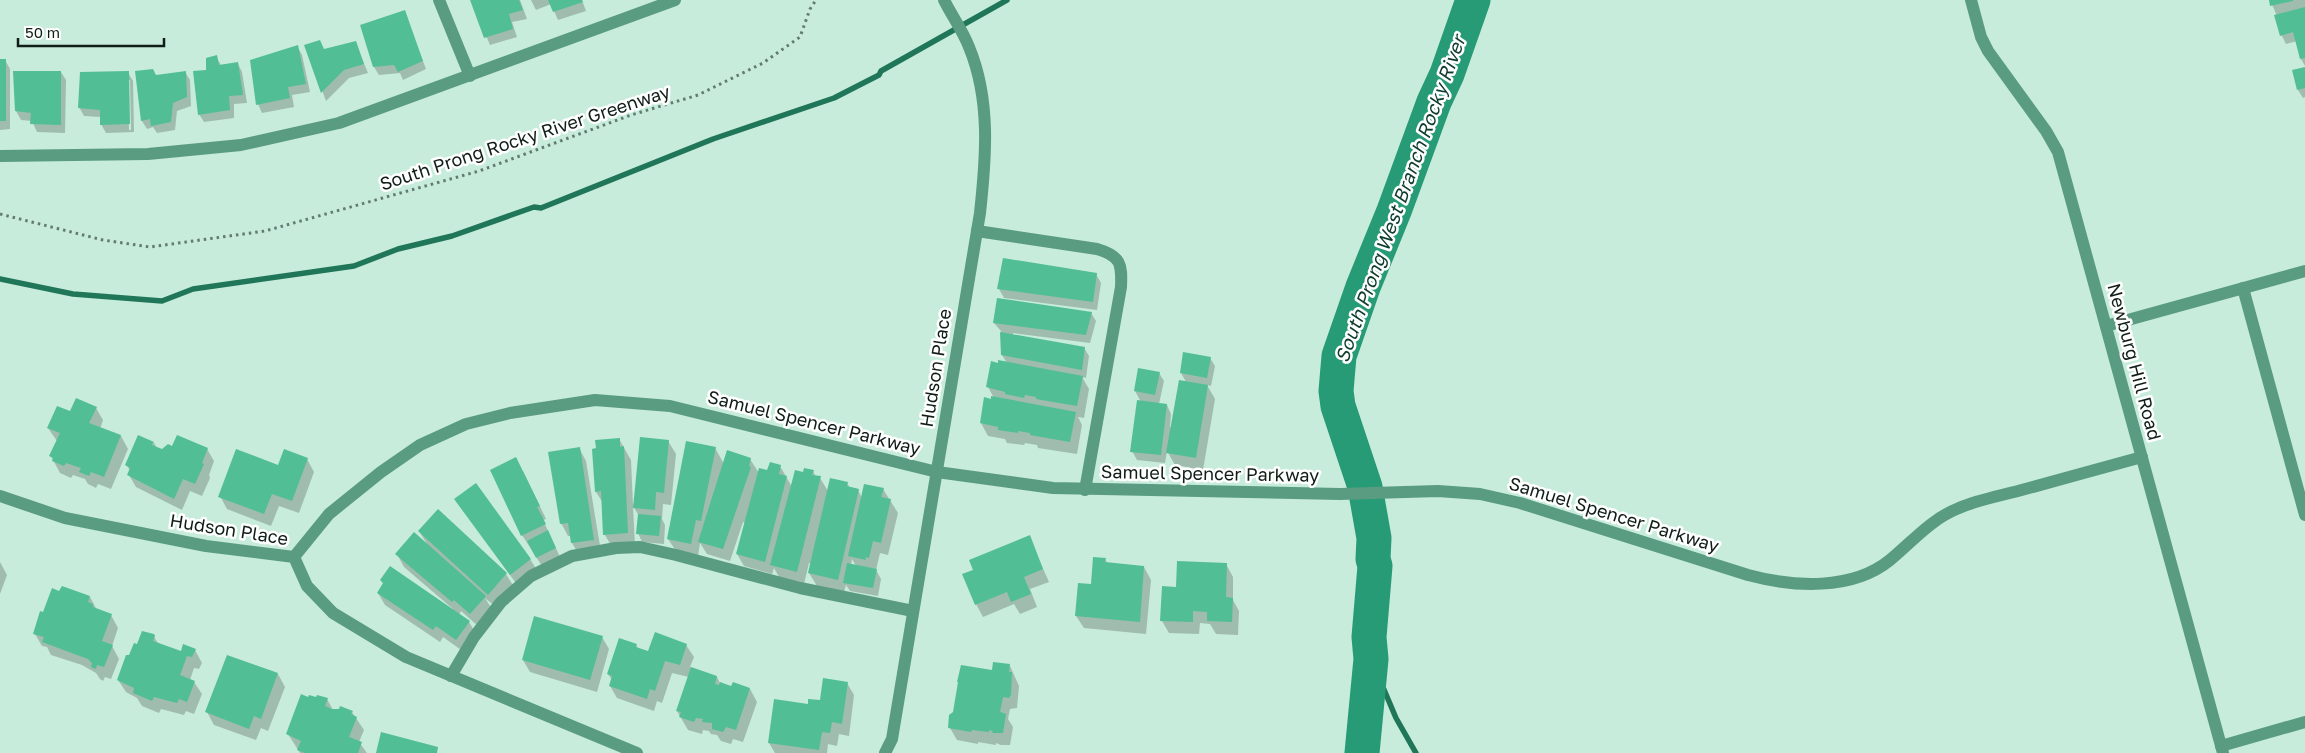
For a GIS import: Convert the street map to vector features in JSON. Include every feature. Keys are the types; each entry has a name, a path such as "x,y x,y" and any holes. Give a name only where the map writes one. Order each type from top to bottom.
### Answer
{"street":[{"path":"438,0 470,76"},
{"path":"0,156 148,154 241,145 339,123 674,0"},
{"name":"Newburg Hill Road","path":"1971,0 1981,37 1988,50 2046,131 2058,152 2222,749"},
{"name":"Hudson Place","path":"885,753 892,739 977,231 985,160 985,124 980,83 969,47 946,4"},
{"path":"977,231 1097,249 1108,252 1117,258 1121,269 1121,287 1085,490"},
{"path":"2106,326 2305,272"},
{"path":"2244,288 2305,515"},
{"name":"Samuel Spencer Parkway","path":"294,557 329,514 420,445 466,424 510,413 595,400 670,406 937,472 1054,488 1340,494 1420,491 1459,492 1500,498 1748,575 1784,583 1822,584 1858,577 1876,570 1891,559 1923,529 1960,507 2142,456"},
{"name":"Hudson Place","path":"0,496 65,518 206,546 294,557 307,586 333,613 406,656 637,753"},
{"path":"451,676 474,637 501,602 530,576 572,556 616,548 640,547 800,588 913,611"},
{"path":"2222,749 2305,722"}],"path":[{"name":"South Prong Rocky River Greenway","path":"0,214 125,244 150,247 265,231 364,205 479,171 631,115 698,95 763,63 800,37 810,9 816,0"}],"building":[{"path":"470,0 519,0 523,10 509,14 513,29 484,38"},
{"path":"548,0 582,0 583,2 553,12"},
{"path":"2269,0 2293,0 2293,1 2270,6"},
{"path":"2305,7 2305,58 2300,59 2293,32 2280,36 2274,15"},
{"path":"405,10 423,61 398,72 394,65 373,67 360,25"},
{"path":"320,40 324,49 356,41 364,64 344,70 321,93 304,45"},
{"path":"298,45 306,84 288,87 290,98 256,105 250,60"},
{"path":"217,55 219,65 238,62 243,95 229,96 230,110 198,115 193,71 206,70 206,58"},
{"path":"0,59 6,59 6,121 0,121"},
{"path":"2305,67 2305,88 2297,90 2292,70"},
{"path":"153,69 156,75 186,71 187,97 173,103 171,122 151,126 150,119 141,121 135,71"},
{"path":"13,71 61,71 61,125 30,124 31,113 15,111"},
{"path":"129,71 130,124 100,125 100,110 78,108 80,72"},
{"path":"1003,258 1097,273 1093,302 997,289"},
{"path":"997,298 1092,312 1086,335 993,323"},
{"path":"1000,332 1085,347 1082,370 1001,355"},
{"path":"1183,352 1211,357 1207,378 1180,373"},
{"path":"998,360 1083,376 1077,406 1036,399 1036,397 1025,395 1024,398 986,387 991,361 998,363"},
{"path":"1138,368 1160,372 1155,395 1134,391"},
{"path":"1179,380 1208,385 1196,458 1166,453"},
{"path":"991,396 1076,412 1070,442 1018,431 1018,433 998,430 998,427 980,423 984,397 991,399"},
{"path":"76,398 97,407 89,423 121,435 104,477 91,472 89,476 79,472 81,468 66,463 64,466 52,461 53,458 49,456 60,433 47,428 57,406 70,411"},
{"path":"1137,400 1167,404 1161,455 1130,452"},
{"path":"138,435 154,442 152,445 162,449 168,444 172,446 177,435 208,448 202,463 204,464 195,484 183,479 174,499 127,475 130,468 125,465"},
{"path":"640,437 669,440 664,493 656,492 655,510 633,508"},
{"path":"620,438 620,447 624,446 628,533 603,535 601,491 595,492 592,449 596,448 595,440"},
{"path":"686,441 716,447 701,521 696,520 691,544 667,539"},
{"path":"580,447 594,540 571,543 568,523 560,524 548,452"},
{"path":"236,449 278,465 284,449 308,458 292,501 272,494 264,514 218,497"},
{"path":"727,450 751,458 749,466 751,467 723,549 698,542"},
{"path":"516,457 540,506 537,507 546,524 521,536 490,470"},
{"path":"770,462 781,465 779,474 787,476 765,562 736,554 759,468 767,470"},
{"path":"804,468 814,470 812,475 821,476 797,572 770,565 795,470 803,472"},
{"path":"830,478 848,482 847,486 859,489 838,580 808,573"},
{"path":"476,483 531,559 510,575 454,499"},
{"path":"864,484 884,488 881,497 891,499 881,543 873,541 869,558 865,557 866,560 848,556"},
{"path":"438,509 507,573 488,595 418,531"},
{"path":"638,514 661,516 659,536 636,534"},
{"path":"548,530 556,548 536,558 527,541"},
{"path":"414,532 486,596 470,614 454,600 452,602 395,554"},
{"path":"1030,535 1043,569 1024,577 1031,594 1011,602 1007,592 975,605 962,574 973,570 969,560"},
{"path":"1093,557 1106,558 1105,562 1144,566 1140,622 1075,616 1078,583 1091,584"},
{"path":"1177,561 1227,563 1226,597 1233,598 1232,622 1207,621 1207,612 1193,611 1193,622 1160,621 1162,586 1176,587"},
{"path":"847,563 877,569 873,588 843,583"},
{"path":"390,566 470,621 456,640 436,626 433,630 377,593 383,583 380,580"},
{"path":"62,586 90,596 88,602 93,604 93,607 112,614 102,641 113,645 104,667 97,665 96,669 91,667 92,663 88,659 42,642 44,637 33,634 40,611 43,612 52,588 59,591"},
{"path":"534,616 603,636 590,680 522,660"},
{"path":"142,631 154,634 153,641 181,651 183,644 196,649 192,657 187,656 180,675 195,681 187,702 179,699 177,703 154,697 152,701 133,693 134,688 117,680 126,655 129,655 134,643 137,644"},
{"path":"655,632 687,644 680,665 665,661 655,691 650,689 647,699 609,686 612,676 607,674 619,638 637,644 636,647 648,651"},
{"path":"227,655 278,673 261,719 254,716 249,729 205,712"},
{"path":"993,662 1010,664 1009,672 1012,672 1011,695 1009,698 1003,697 1000,712 1006,714 1003,733 992,733 993,731 989,730 989,732 972,730 971,732 948,728 949,715 953,712 961,665 992,670"},
{"path":"691,667 717,676 715,684 719,685 720,682 731,686 733,682 750,688 736,730 726,727 723,732 712,729 712,723 702,722 703,719 696,718 694,722 679,717 681,712 676,711"},
{"path":"823,678 848,682 842,724 832,722 830,733 822,732 819,750 768,743 774,699 808,704 808,699 820,700"},
{"path":"301,694 308,697 309,695 316,697 317,695 328,698 325,706 332,709 339,709 340,706 353,711 351,714 357,717 349,737 362,742 358,753 305,753 297,750 301,741 286,734"},
{"path":"381,732 438,747 437,753 376,753"}],"waterway":[{"path":"0,279 73,294 162,301 193,289 354,266 398,249 452,236 534,207 541,208 713,139 834,98 879,75 881,71 1007,0"},
{"name":"South Prong West Branch Rocky River","path":"1362,753 1371,659 1369,637 1375,566 1373,559 1374,538 1365,487 1338,406 1336,391 1339,356 1363,287 1394,211 1434,102 1447,74 1473,0"},
{"path":"1371,659 1396,718 1416,753"}]}
